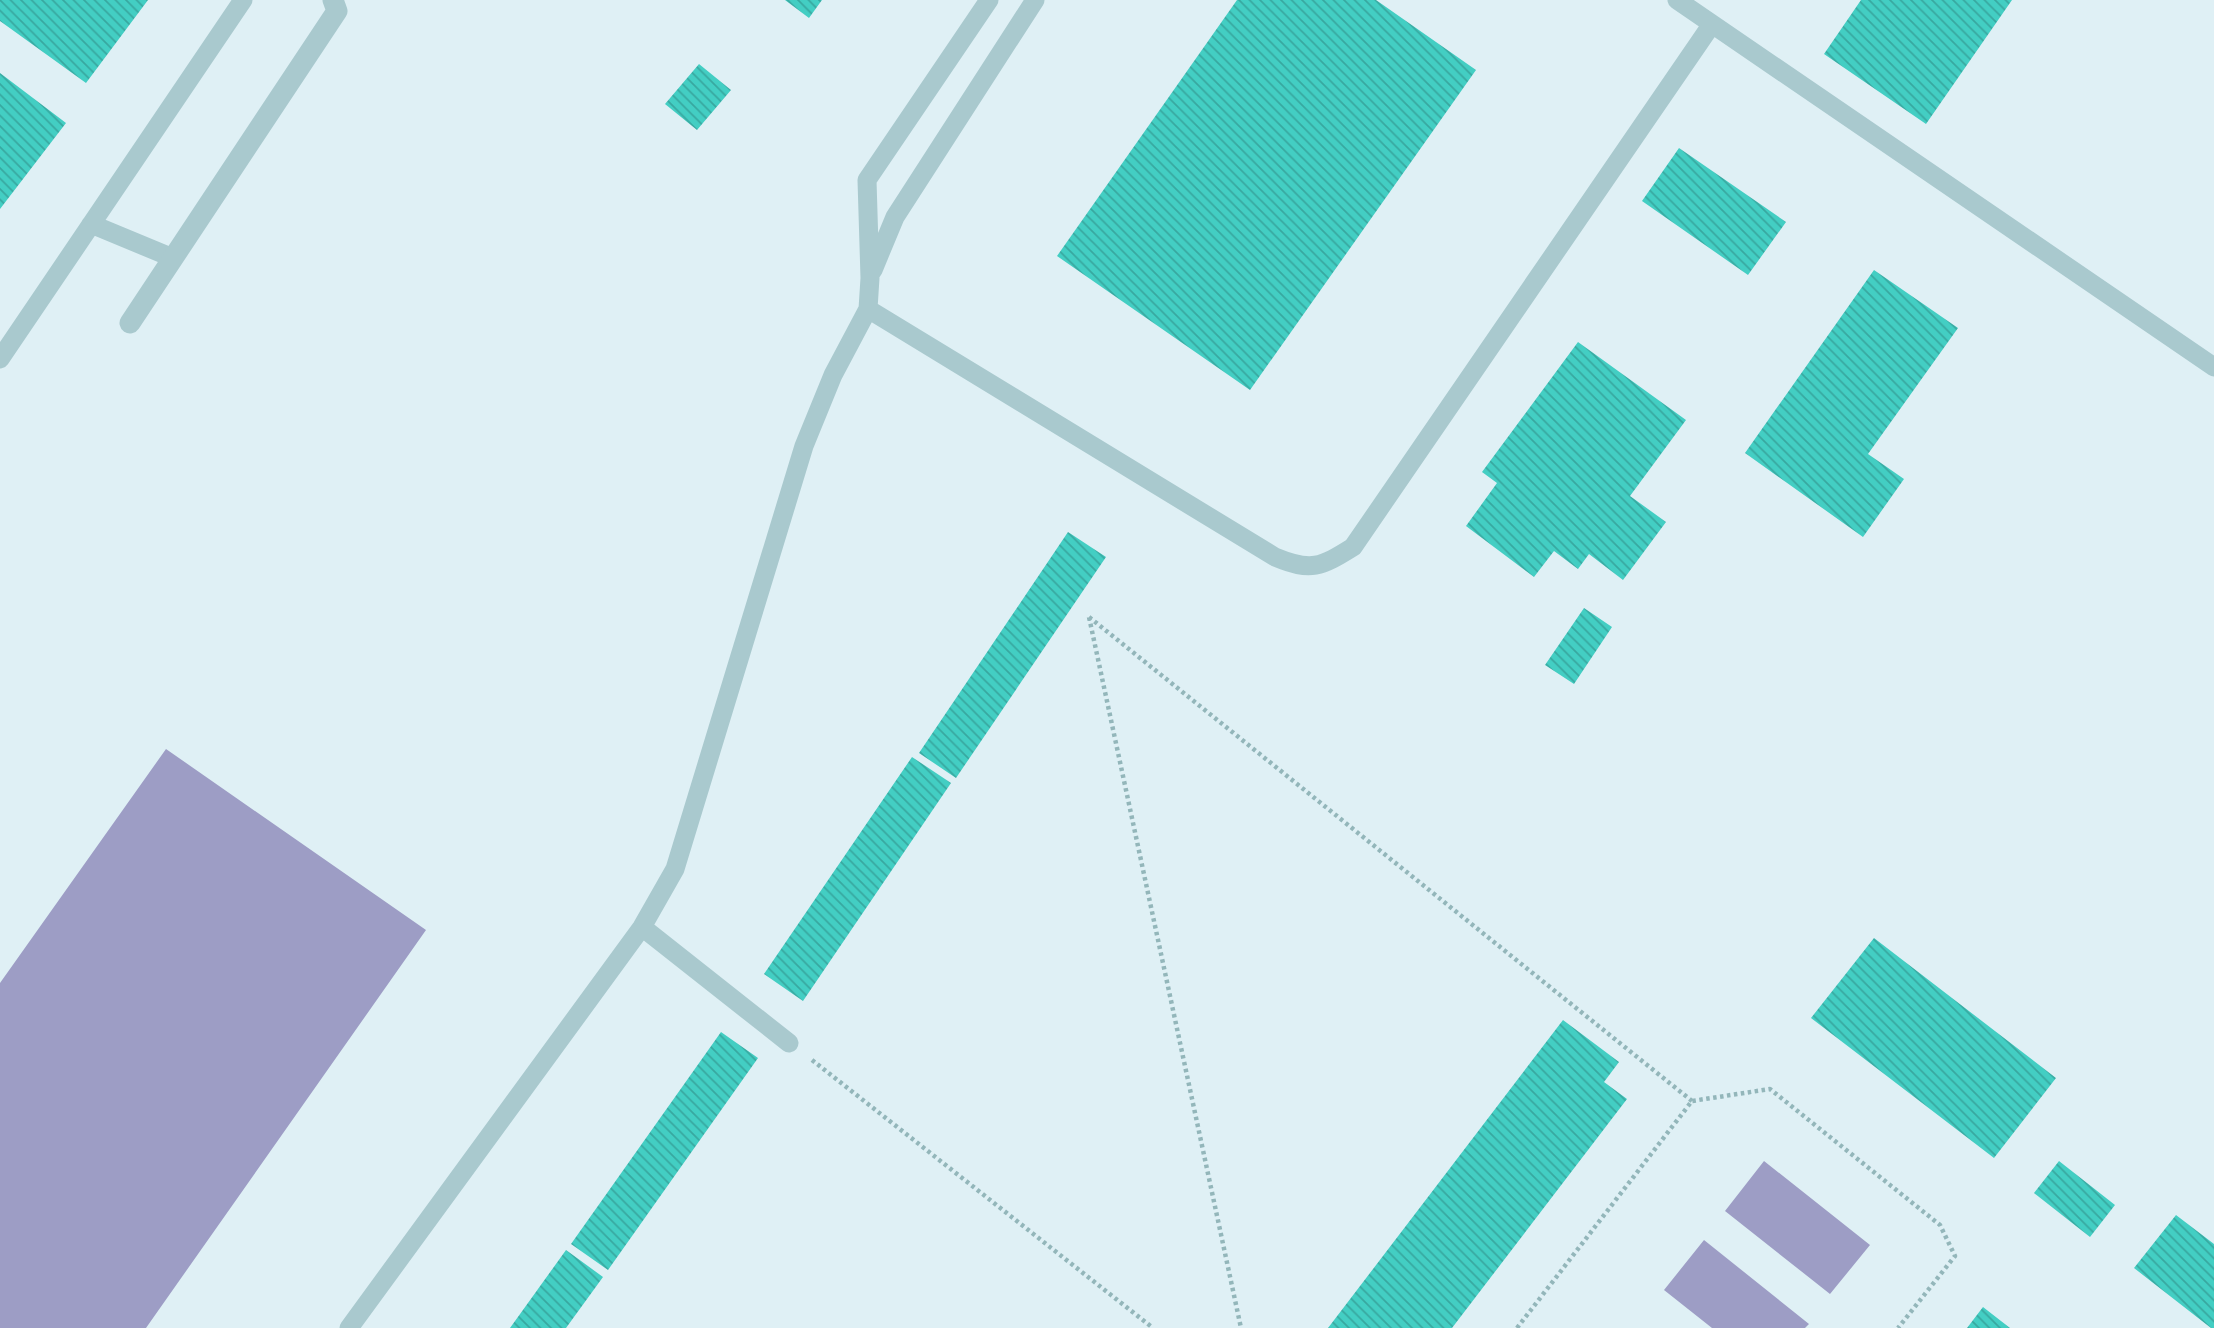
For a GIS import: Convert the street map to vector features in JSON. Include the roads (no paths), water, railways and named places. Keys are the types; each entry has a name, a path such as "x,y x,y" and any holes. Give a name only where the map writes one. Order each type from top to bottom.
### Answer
{"street":[{"path":"130,323 337,11 333,0"}],"lane":[{"path":"0,359 243,0"},
{"path":"349,1328 642,927 675,869 804,446 833,374 868,309 870,278 867,180 989,0"},
{"path":"870,278 895,217 1035,0"},
{"path":"1677,0 2214,367"},
{"path":"868,309 1275,557 1298,566 1326,564 1353,547 1712,24"},
{"path":"91,224 173,258"},
{"path":"642,927 789,1043"}]}
